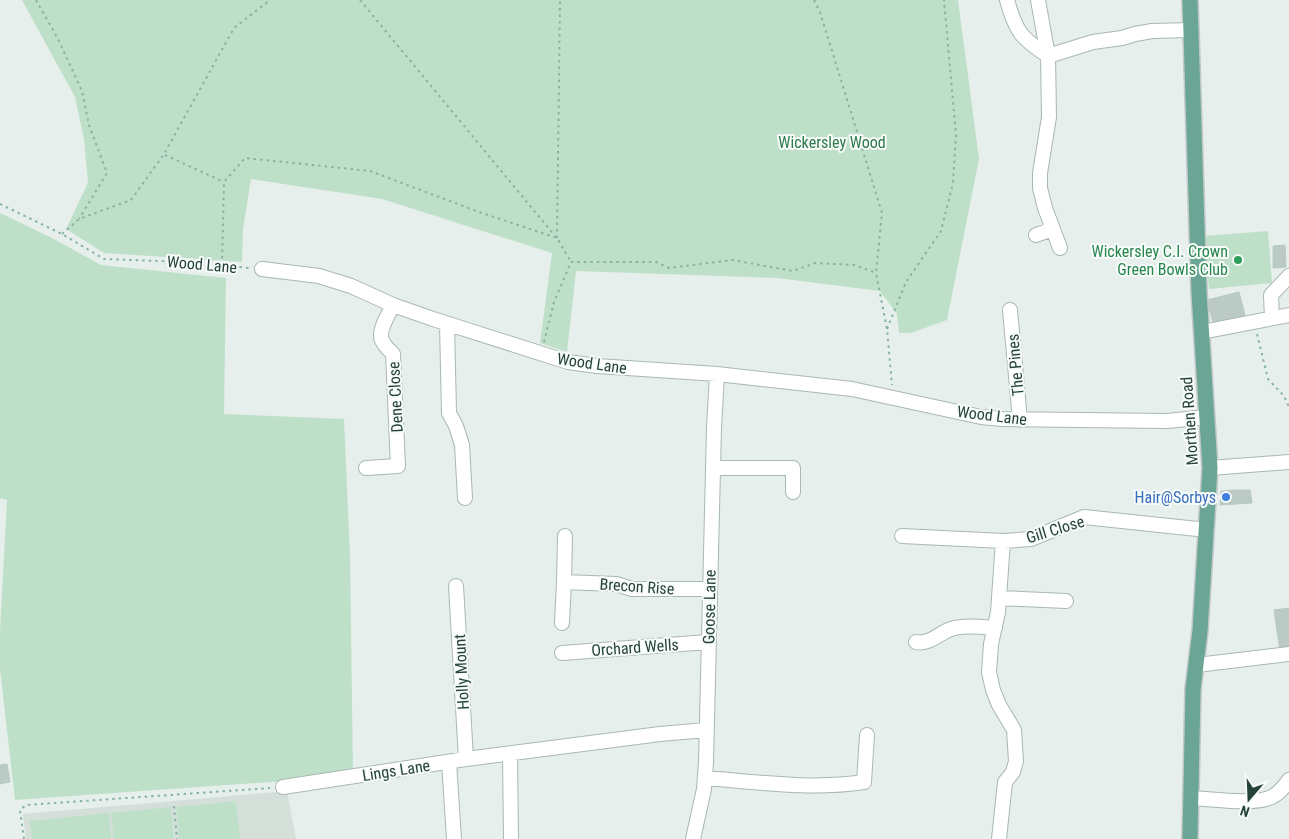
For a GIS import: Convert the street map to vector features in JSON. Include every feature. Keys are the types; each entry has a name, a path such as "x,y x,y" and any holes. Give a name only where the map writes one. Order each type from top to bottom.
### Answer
{"main road":[{"name":"Morthen Road","path":"1190,0 1202,332 1210,468 1207,530 1193,689 1190,839"}],"street":[{"path":"1007,0 1014,23 1027,42 1048,56"},
{"path":"1038,0 1048,56 1049,117 1040,180 1045,208 1060,248"},
{"path":"1048,56 1093,42 1135,34 1152,31 1191,30"},
{"path":"1036,235 1053,229"},
{"name":"Wood Lane","path":"262,269 319,276 351,286 393,305 447,324 568,362 597,366 717,374 852,389 981,417 1020,420 1167,421 1207,417"},
{"path":"1272,318 1272,294 1289,276"},
{"name":"Dene Close","path":"366,468 398,466 393,354 383,344 381,339 381,333 393,305"},
{"name":"The Pines","path":"1010,310 1020,420"},
{"path":"1202,332 1289,314"},
{"path":"447,324 449,413 456,426 462,446 465,498"},
{"name":"Goose Lane","path":"693,839 705,778 717,374"},
{"path":"1210,468 1289,462"},
{"path":"713,468 793,468 793,492"},
{"name":"Gill Close","path":"902,536 1002,541 1031,539 1084,517 1207,530"},
{"path":"562,623 565,536"},
{"path":"999,839 1005,782 1014,772 1016,761 1014,730 999,705 993,690 990,672 991,644 999,598 1002,541"},
{"name":"Brecon Rise","path":"564,582 616,584 632,589 710,589"},
{"name":"Holly Mount","path":"456,586 466,759"},
{"path":"999,598 1066,602"},
{"path":"916,642 922,643 935,639 947,630 956,627 995,628"},
{"name":"Orchard Wells","path":"562,653 708,642"},
{"path":"1196,665 1289,654"},
{"name":"Lings Lane","path":"282,787 466,759 660,734 706,730"},
{"path":"705,778 806,786 843,785 864,782 867,735"},
{"path":"510,754 511,839"},
{"path":"449,762 454,839"},
{"path":"1191,798 1258,801 1277,794 1289,780"}],"path":[{"path":"36,0 58,39 82,91 89,124 107,173 80,219"},
{"path":"62,234 80,219 131,200 164,154 234,28 270,0"},
{"path":"360,0 557,238 571,262"},
{"path":"557,238 560,0"},
{"path":"814,0 820,12 882,213 876,274 887,329 894,397"},
{"path":"887,329 906,282 940,231 954,183 956,135 944,0"},
{"path":"164,154 224,182"},
{"path":"222,265 224,182 245,158 370,171 479,212 557,238"},
{"name":"Wood Lane","path":"0,204 62,234 104,259 186,262 262,269"},
{"path":"571,262 656,262 669,268 732,260 793,271 815,263 855,265 876,274"},
{"path":"540,354 554,302 571,262"},
{"path":"1254,322 1268,379 1284,396 1289,407"},
{"path":"24,839 20,810 26,805 282,787"},
{"path":"174,806 177,839"}],"shaded area":[{"path":"287,791 296,839 26,839 23,814"}],"green space":[{"name":"Wickersley Wood","path":"22,0 958,0 979,159 947,320 911,333 899,333 897,314 880,291 777,278 576,271 567,352 540,343 552,253 382,199 251,179 243,229 242,262 104,253 66,229 88,183 84,139 75,97"},
{"path":"0,213 52,238 101,265 226,278 224,414 344,419 350,556 353,771 286,781 15,800 0,669 0,631 7,500 0,498"},
{"name":"Wickersley C.I. Crown Green Bowls Club","path":"1268,231 1272,283 1209,289 1204,236"},
{"path":"236,801 240,839 179,839 176,807"},
{"path":"171,807 174,839 114,839 111,813"},
{"path":"109,813 111,839 32,839 30,821"}],"building":[{"path":"1285,245 1286,267 1273,268 1273,246"},
{"path":"1239,292 1245,315 1213,323 1207,300"},
{"path":"1250,490 1252,503 1220,505 1221,491"},
{"path":"1289,608 1289,649 1280,651 1274,610"},
{"path":"7,764 10,782 0,784 0,765"}],"place":[{"name":"Wickersley C.I. Crown Green Bowls Club","path":"1238,260"},
{"name":"Hair@Sorbys","path":"1226,497"}]}
